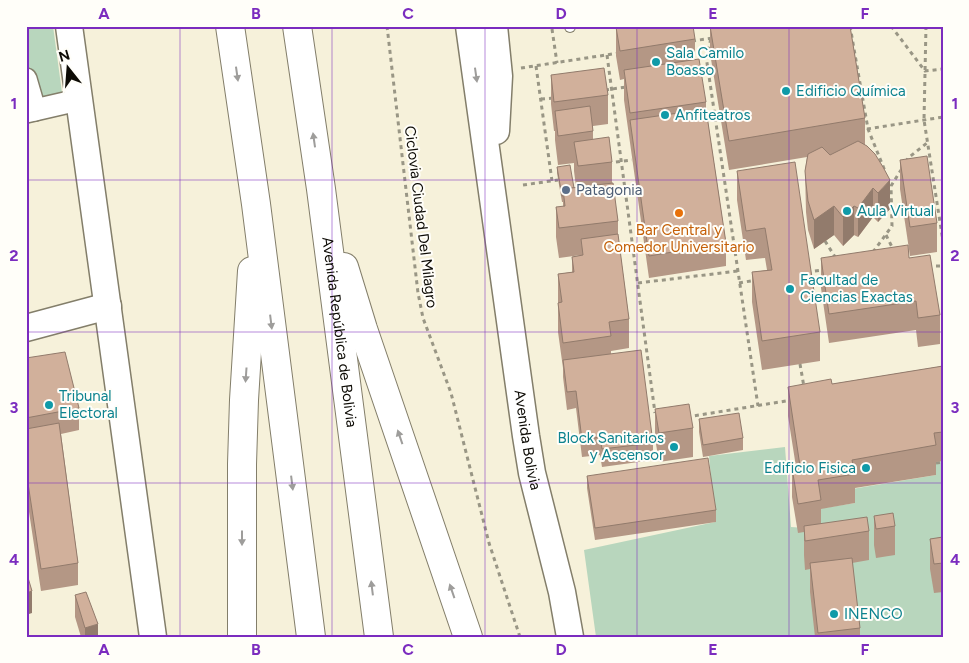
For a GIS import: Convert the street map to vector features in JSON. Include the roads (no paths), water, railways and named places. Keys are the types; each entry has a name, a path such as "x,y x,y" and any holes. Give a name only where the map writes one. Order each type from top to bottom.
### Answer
{"main road":[{"path":"230,26 256,204 311,637"},
{"name":"Avenida República de Bolivia","path":"297,26 321,189 379,637"},
{"path":"321,189 363,329 468,637"},
{"path":"242,637 244,400 256,204"}],"street":[{"path":"69,26 154,637"},
{"name":"Avenida Bolivia","path":"469,26 526,436 534,482 562,592 570,637"},
{"name":"Avenida Bolivia","path":"494,26 499,76 496,123 499,239"},
{"path":"26,79 30,111 78,100"},
{"path":"26,328 108,306"}],"place":[{"name":"Sala Camilo Boasso","path":"656,62"},
{"name":"Edificio Química","path":"786,91"},
{"name":"Anfiteatros","path":"665,115"},
{"name":"Patagonia","path":"566,190"},
{"name":"Aula Virtual","path":"847,211"},
{"name":"Bar Central y Comedor Universitario","path":"679,213"},
{"name":"Facultad de Ciencias Exactas","path":"790,289"},
{"name":"Tribunal Electoral","path":"49,405"},
{"name":"Block Sanitarios y Ascensor","path":"674,447"},
{"name":"Edificio Fisica","path":"866,468"},
{"name":"INENCO","path":"834,614"}]}
